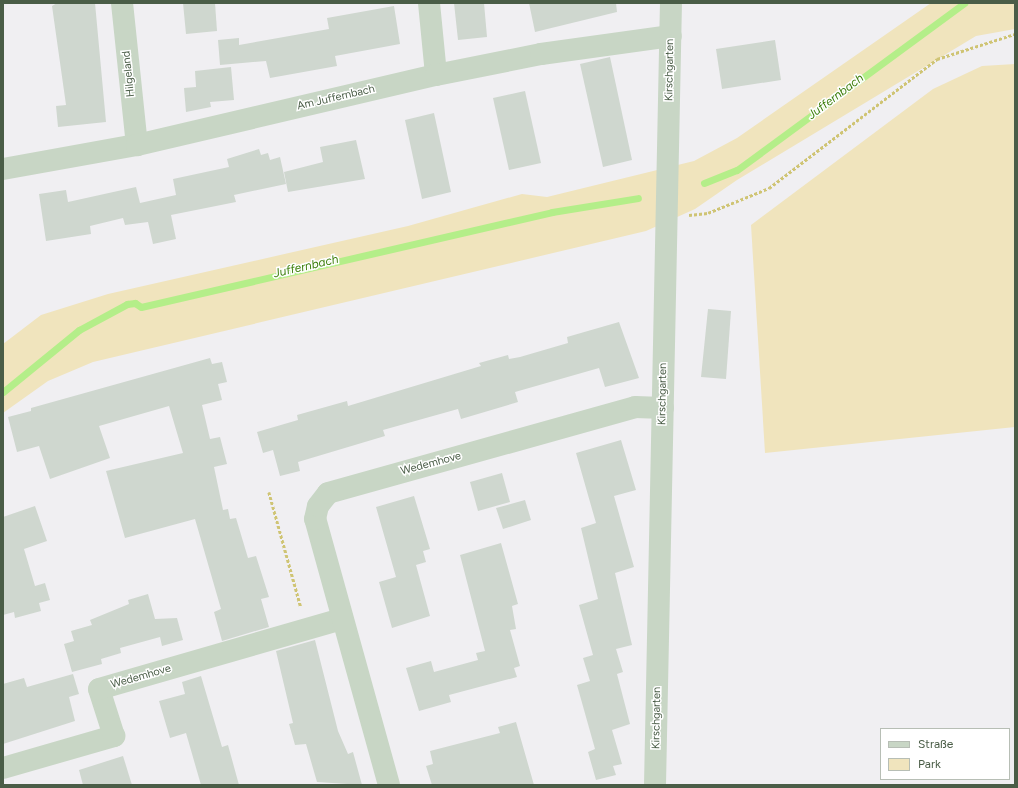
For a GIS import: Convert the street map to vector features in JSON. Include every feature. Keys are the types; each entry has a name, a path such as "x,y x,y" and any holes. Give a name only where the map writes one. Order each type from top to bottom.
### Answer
{"street":[{"name":"Hilgeland","path":"122,3 137,145"},
{"path":"429,3 436,75"},
{"name":"Kirschgarten","path":"655,785 671,3"},
{"name":"Am Juffernbach","path":"3,169 137,145 436,75 541,54 671,36"},
{"name":"Wedemhove","path":"389,785 315,519 318,506 328,493 635,407 662,408"},
{"name":"Wedemhove","path":"3,768 114,736 99,689 306,628 342,619"}],"path":[{"path":"667,216 708,213 769,188 937,59 1015,34"},
{"path":"269,492 306,628"}],"green space":[{"path":"931,3 1015,3 1015,29 976,36 737,180 695,209 646,231 93,362 48,381 3,413 3,344 41,315 108,294 408,226 522,194 547,197 694,161 737,138"},
{"path":"1015,64 1015,427 765,453 751,225 933,89 982,66"}],"building":[{"path":"57,3 95,3 106,122 58,127 56,106 66,105 52,6"},
{"path":"183,3 215,3 217,31 186,34"},
{"path":"454,3 484,3 487,37 458,40"},
{"path":"529,3 616,3 617,12 535,32"},
{"path":"394,6 400,44 335,56 337,66 270,78 266,61 220,65 218,40 239,38 239,45 329,29 327,18"},
{"path":"775,40 781,80 722,89 716,49"},
{"path":"610,57 632,160 603,167 580,64"},
{"path":"231,67 234,100 210,102 211,107 186,112 184,88 196,87 195,71"},
{"path":"525,91 541,163 509,170 493,98"},
{"path":"434,113 451,192 422,199 405,120"},
{"path":"356,140 365,179 288,192 284,172 323,162 320,147"},
{"path":"259,149 261,155 268,153 270,160 280,157 286,184 234,195 236,202 171,215 176,239 153,244 148,222 125,225 123,218 90,226 91,234 46,241 39,194 66,190 68,202 136,187 140,203 176,195 173,179 229,167 227,159"},
{"path":"708,309 731,311 726,379 701,377"},
{"path":"619,322 639,378 605,387 599,368 515,392 518,402 461,419 458,409 383,430 385,436 298,462 300,471 280,476 273,450 263,453 257,432 298,420 297,415 347,401 348,406 481,366 479,363 508,355 509,359 520,357 568,343 567,337"},
{"path":"210,358 212,364 222,362 227,382 218,384 222,400 202,405 210,439 220,437 227,464 214,467 223,510 228,509 230,519 236,518 248,558 256,556 269,597 261,599 269,627 222,641 214,612 221,609 195,519 125,538 106,471 183,453 169,406 99,426 110,458 50,479 39,446 17,452 8,417 31,411 31,408"},
{"path":"621,440 636,490 614,496 634,567 615,573 632,645 616,649 623,672 617,674 630,724 612,730 622,764 613,766 616,775 596,780 588,752 595,749 577,685 590,681 583,658 593,655 579,605 598,599 581,528 596,523 576,453"},
{"path":"502,473 510,502 478,511 470,482"},
{"path":"414,496 430,549 423,551 426,562 416,565 430,616 392,628 379,582 396,577 376,507"},
{"path":"525,500 531,520 503,529 496,508"},
{"path":"35,506 47,541 24,549 35,586 45,583 50,600 39,603 41,611 15,618 14,612 3,615 3,517"},
{"path":"501,543 518,604 512,606 516,629 510,630 520,666 514,668 517,677 449,695 451,702 419,711 406,668 431,661 434,672 478,660 476,653 485,651 460,555"},
{"path":"148,594 155,619 177,618 183,640 162,646 160,637 120,648 121,653 101,659 102,664 72,672 64,644 74,641 71,631 92,625 90,620 129,604 128,600"},
{"path":"315,640 338,731 348,754 353,752 362,785 317,782 306,744 295,745 289,724 293,723 276,651"},
{"path":"73,674 79,694 69,697 75,721 3,744 3,684 24,678 27,687"},
{"path":"201,676 222,747 228,745 239,785 201,785 186,733 170,738 159,701 185,694 182,682"},
{"path":"516,722 534,785 432,785 426,766 433,764 430,751 500,733 498,727"},
{"path":"123,756 132,785 83,785 79,770"}],"waterway":[{"name":"Juffernbach","path":"704,183 737,170 964,3"},
{"name":"Juffernbach","path":"3,392 79,330 127,304 135,303 141,307 552,212 638,198"}]}
